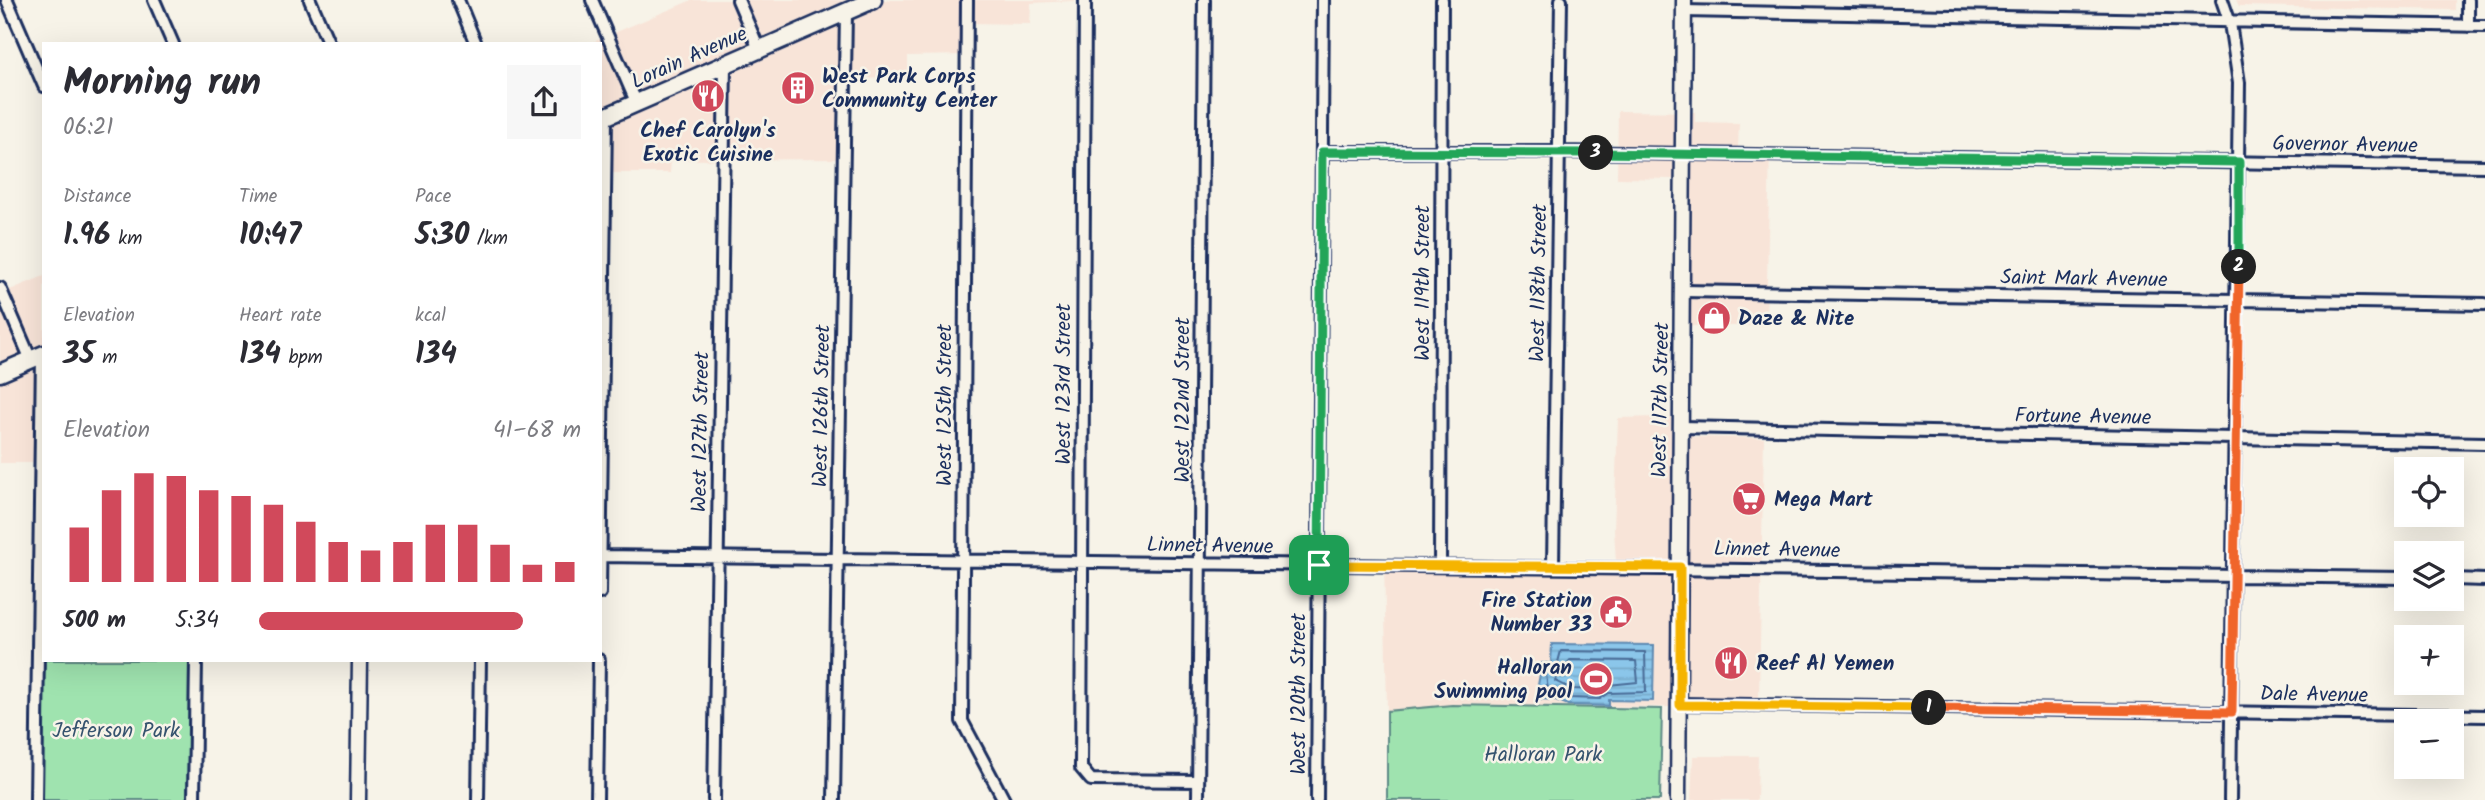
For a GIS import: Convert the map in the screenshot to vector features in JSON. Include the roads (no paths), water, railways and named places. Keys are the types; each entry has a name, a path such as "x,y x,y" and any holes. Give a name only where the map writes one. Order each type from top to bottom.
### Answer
{"main road":[{"name":"Lorain Avenue","path":"603,118 873,0"},
{"name":"West 117th Street","path":"1678,800 1684,6"},
{"path":"0,373 40,356"},
{"path":"358,800 360,662"}],"street":[{"path":"7,0 42,81"},
{"path":"154,0 172,42"},
{"path":"310,0 328,42"},
{"path":"458,0 475,42"},
{"path":"592,0 637,104"},
{"path":"738,0 759,48"},
{"name":"West 125th Street","path":"967,0 962,721 1004,800"},
{"name":"West 123rd Street","path":"1085,0 1081,768 1091,780 1198,781"},
{"name":"West 122nd Street","path":"1198,800 1204,0"},
{"name":"West 120th Street","path":"1317,800 1323,0"},
{"name":"West 119th Street","path":"1440,566 1442,0"},
{"name":"West 118th Street","path":"1553,566 1560,0"},
{"path":"2222,0 2230,23 2239,83 2239,300 2230,800"},
{"path":"2468,0 2468,26"},
{"path":"1684,6 2230,23 2485,26"},
{"name":"West 126th Street","path":"834,800 846,12"},
{"name":"West 127th Street","path":"715,800 725,64"},
{"path":"602,337 603,118"},
{"name":"Governor Avenue","path":"1322,152 1560,152 2485,166"},
{"path":"0,288 40,356 36,800"},
{"name":"Saint Mark Avenue","path":"1683,291 2485,304"},
{"name":"Fortune Avenue","path":"1681,427 2485,443"},
{"name":"Linnet Avenue","path":"602,556 1680,567 2394,578"},
{"path":"2464,579 2485,580"},
{"path":"194,800 197,662"},
{"path":"478,800 480,662"},
{"path":"597,800 599,662"},
{"name":"Dale Avenue","path":"1680,705 2485,716"}],"water":[{"name":"Halloran Swimming pool","path":"1552,644 1654,645 1653,701 1609,700 1609,706 1568,705 1556,700 1541,699 1538,685 1542,663 1551,663"}],"place":[{"name":"West Park Corps Community Center","path":"798,88"},
{"name":"Chef Carolyn's Exotic Cuisine","path":"708,96"},
{"name":"Daze & Nite","path":"1714,318"},
{"name":"Mega Mart","path":"1749,499"},
{"name":"Fire Station Number 33","path":"1616,612"},
{"name":"Reef Al Yemen","path":"1731,663"},
{"name":"Halloran Swimming pool","path":"1596,679"}],"park label":[{"name":"Jefferson Park","path":"116,730"},
{"name":"Halloran Park","path":"1543,754"}]}
